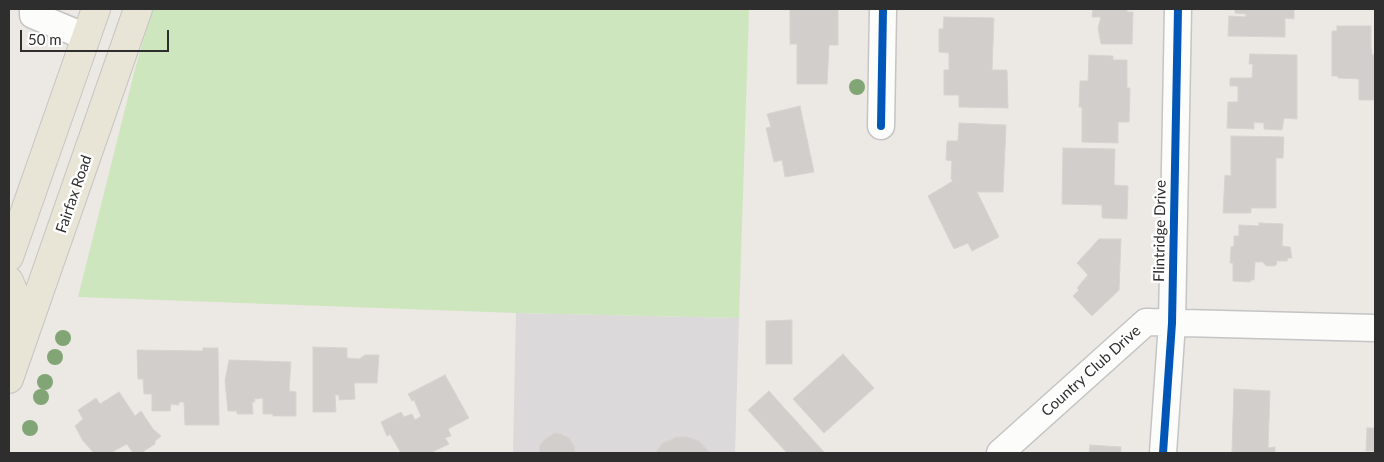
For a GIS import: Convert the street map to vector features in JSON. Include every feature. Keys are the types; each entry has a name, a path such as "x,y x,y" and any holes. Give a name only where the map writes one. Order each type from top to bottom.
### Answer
{"main road":[{"path":"9,257 96,9"},
{"name":"Fairfax Road","path":"9,379 138,9"},
{"path":"9,281 22,312 9,351"}],"street":[{"path":"33,9 33,15 86,37"},
{"path":"881,126 883,9"},
{"name":"Flintridge Drive","path":"1163,453 1172,323 1178,9"},
{"name":"Country Club Drive","path":"1000,453 1146,322 1375,328"}],"shaded area":[{"path":"516,313 739,318 735,453 513,453"}],"green space":[{"path":"152,9 749,9 739,318 516,313 78,297 134,73"}],"building":[{"path":"790,9 838,9 838,45 829,45 827,84 797,84 797,44 790,44"},
{"path":"1093,9 1127,9 1127,12 1133,12 1132,44 1101,44 1098,28 1101,17 1092,17"},
{"path":"1235,9 1294,9 1294,19 1285,18 1285,37 1228,36 1229,16 1246,17 1246,14 1235,13"},
{"path":"944,17 994,18 992,70 1007,70 1008,108 959,107 959,95 944,95 944,70 949,70 949,53 939,52 939,29 943,29"},
{"path":"1337,26 1371,26 1372,55 1375,55 1375,100 1359,100 1359,79 1332,76 1332,31 1337,31"},
{"path":"1250,54 1297,55 1297,119 1284,118 1282,130 1264,129 1264,123 1254,122 1254,129 1227,128 1228,102 1238,102 1238,86 1230,86 1230,78 1252,78 1253,64 1249,64"},
{"path":"1089,55 1113,56 1113,60 1127,60 1127,88 1130,88 1129,122 1118,122 1118,143 1082,142 1082,107 1079,107 1080,81 1088,81"},
{"path":"800,106 814,172 785,177 782,160 774,162 766,128 771,127 767,114"},
{"path":"959,123 1006,125 1003,192 977,192 999,237 972,251 968,243 954,249 928,196 953,181 951,179 952,161 946,160 947,141 958,141"},
{"path":"1231,136 1284,137 1283,158 1276,158 1276,208 1251,208 1251,213 1223,213 1225,175 1231,176"},
{"path":"1063,148 1115,149 1114,185 1128,186 1127,219 1102,218 1102,205 1062,204"},
{"path":"1259,223 1283,224 1282,246 1290,247 1292,258 1288,258 1287,261 1276,261 1277,264 1274,266 1266,266 1263,262 1255,262 1254,280 1250,282 1233,281 1233,263 1230,263 1234,236 1239,236 1239,225 1259,226"},
{"path":"1099,239 1121,239 1119,290 1092,316 1073,296 1088,275 1077,263"},
{"path":"792,320 792,364 766,364 766,321"},
{"path":"313,347 347,348 347,358 359,359 365,355 379,355 377,383 354,383 355,399 339,400 339,395 335,395 336,412 313,412"},
{"path":"203,348 218,348 219,425 185,425 184,402 179,402 179,405 171,404 170,411 152,411 152,394 144,394 143,379 138,379 137,350 203,351"},
{"path":"843,354 874,388 824,433 793,399"},
{"path":"229,360 291,362 289,391 296,392 296,416 263,414 263,398 254,399 255,402 252,402 253,414 237,414 237,411 228,411 225,381"},
{"path":"445,375 469,418 448,429 451,436 445,438 449,444 430,453 401,453 390,434 387,436 381,422 401,412 404,417 412,414 415,420 421,416 414,400 412,401 408,394"},
{"path":"1234,389 1270,391 1268,448 1275,447 1275,453 1232,452"},
{"path":"769,391 824,453 787,453 748,410"},
{"path":"119,392 135,416 141,411 153,429 161,436 155,441 155,444 141,453 133,453 127,444 110,453 94,453 83,441 75,426 83,419 78,410 96,398 100,404"},
{"path":"1367,428 1375,428 1375,451 1366,451"},
{"path":"555,433 569,438 574,446 575,453 539,453 540,445 544,440"},
{"path":"677,437 688,437 699,441 710,453 655,453 663,443"},
{"path":"1090,445 1121,447 1121,453 1089,453"}],"cycle path":[{"path":"881,126 883,9"},
{"path":"1163,453 1172,323 1178,9"}]}
